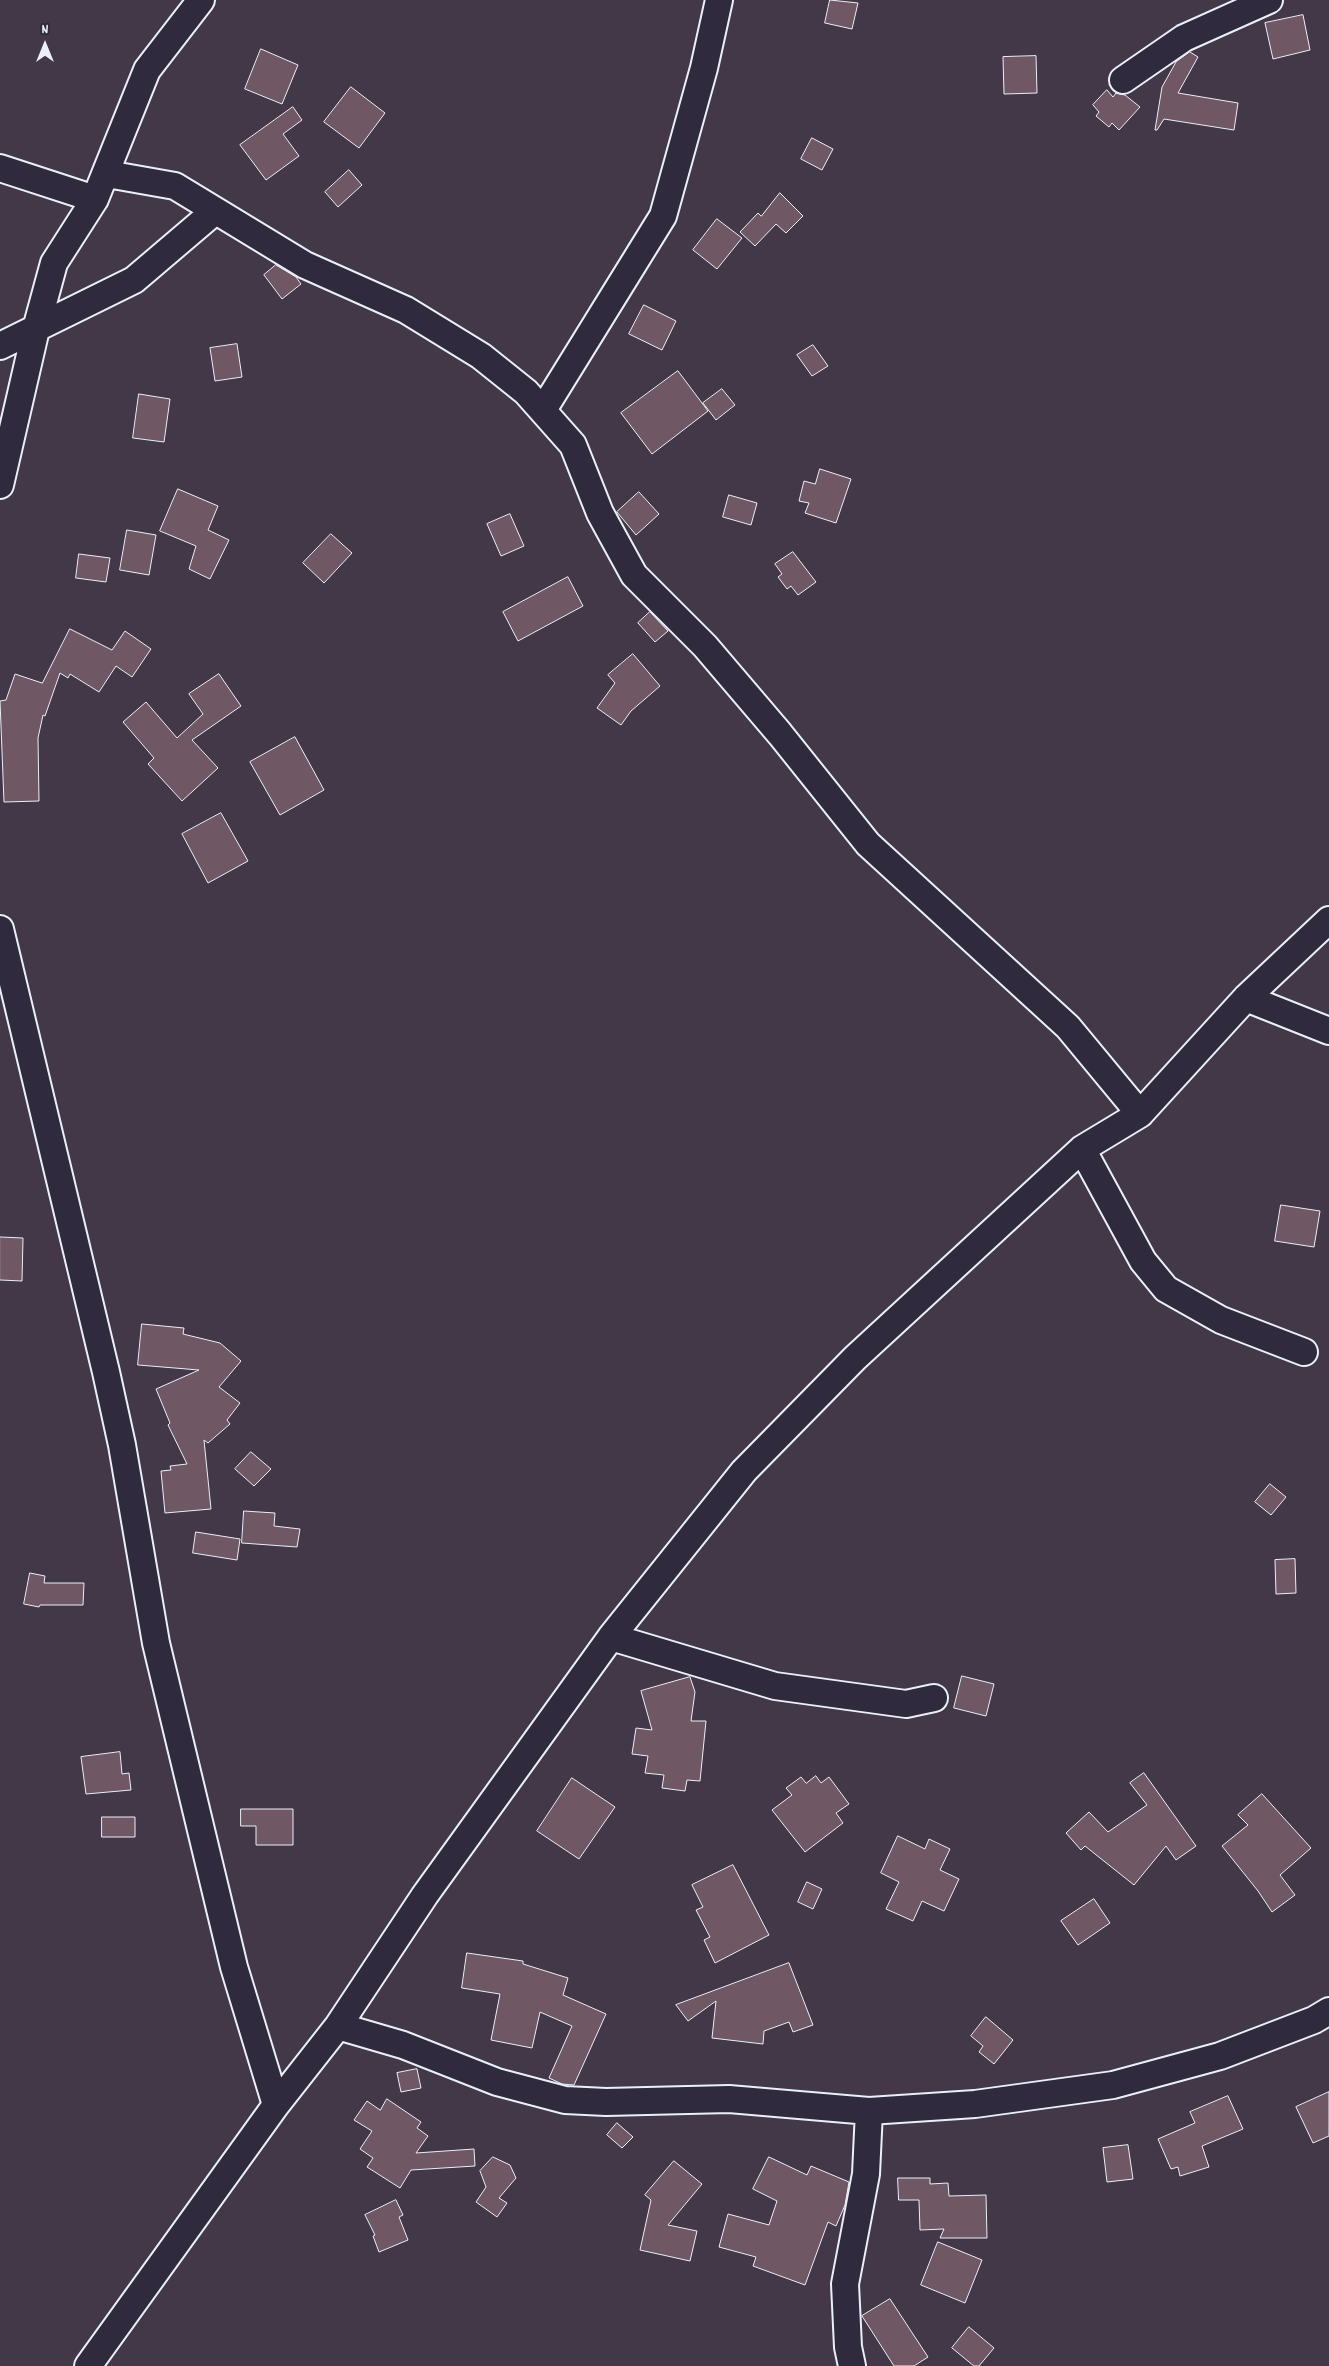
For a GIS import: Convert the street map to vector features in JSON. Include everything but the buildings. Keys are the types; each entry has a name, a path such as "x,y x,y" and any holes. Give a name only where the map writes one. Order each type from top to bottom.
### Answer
{"street":[{"path":"0,485 36,329 54,263 95,199 107,174 147,70 200,0"},
{"path":"543,410 663,216 704,68 719,0"},
{"path":"1123,80 1184,38 1269,0"},
{"path":"0,168 13,170 95,199"},
{"path":"107,174 175,186 305,265 406,310 481,356 526,392 573,445 600,513 634,575 705,646 780,734 868,844 1068,1027 1140,1114"},
{"path":"0,346 134,280 215,211"},
{"path":"88,2366 276,2105 338,2026 424,1895 611,1637 744,1471 856,1358 1082,1149 1140,1114 1246,998 1329,920"},
{"path":"0,929 122,1445 156,1643 234,1967 276,2105"},
{"path":"1246,998 1329,1031"},
{"path":"1082,1149 1143,1261 1166,1289 1221,1320 1304,1352"},
{"path":"611,1637 776,1686 906,1704 934,1698"},
{"path":"338,2026 403,2045 497,2082 565,2100 606,2102 728,2098 869,2111 975,2104 1113,2085 1220,2056 1314,2020 1329,2011"},
{"path":"852,2366 848,2347 845,2284 866,2174 869,2111"}]}
